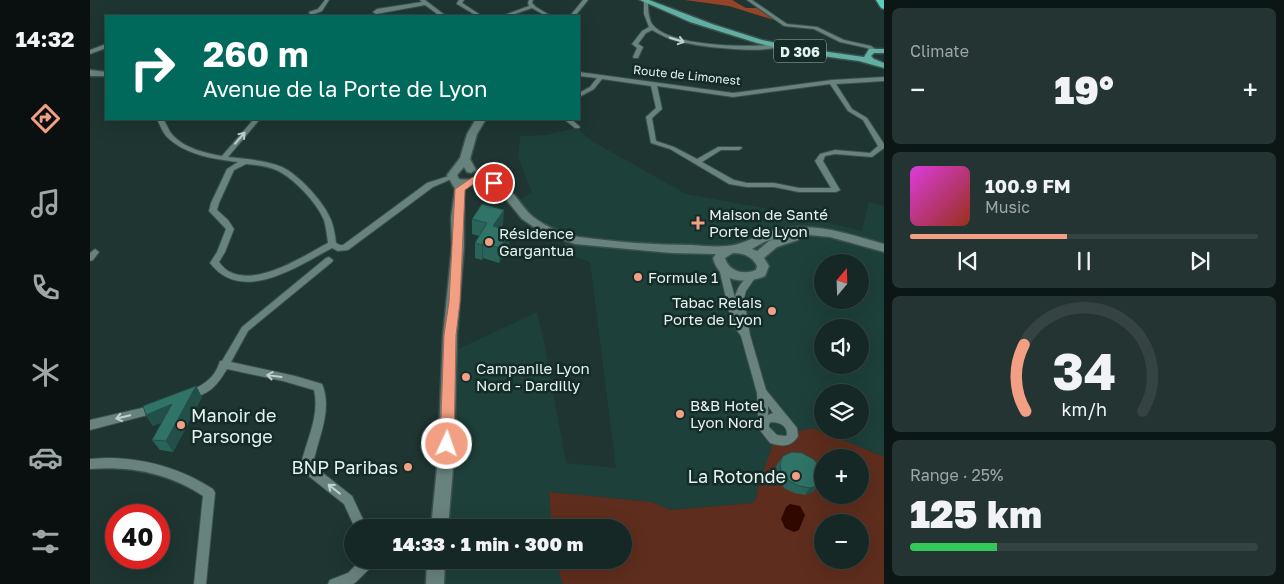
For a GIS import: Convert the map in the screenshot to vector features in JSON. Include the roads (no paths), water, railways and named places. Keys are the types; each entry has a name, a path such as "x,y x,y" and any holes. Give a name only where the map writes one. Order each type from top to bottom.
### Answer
{"highway":[{"path":"880,0 884,6"}],"main road":[{"name":"D 306","path":"647,0 715,26 768,41 825,52 876,51"},
{"name":"D 306","path":"647,0 712,28 777,46 871,61"},
{"path":"876,51 867,56 871,61 884,66"}],"street":[{"path":"312,15 311,13 320,10 327,0"},
{"path":"462,0 458,3 478,15"},
{"path":"531,0 530,3 533,6 547,15"},
{"path":"573,15 586,0"},
{"path":"647,0 647,20 652,28 673,38 699,44 767,48 777,46"},
{"path":"749,0 786,25 815,28 842,41 869,47 876,51"},
{"path":"376,12 424,2 442,15"},
{"path":"508,15 533,6"},
{"path":"636,57 640,47 635,44 644,32 652,28"},
{"path":"90,52 105,46"},
{"path":"90,73 105,74"},
{"name":"Route de Limonest","path":"580,74 734,95 832,82 883,79"},
{"path":"580,94 592,88 601,77"},
{"path":"654,85 659,109 649,117 653,142 672,148 732,182 747,185 774,185 799,190 836,190 819,161 822,155 835,152 872,156 882,146 865,119 850,110 832,82"},
{"path":"160,120 166,133 176,141 199,152 223,159 278,168 290,175 325,215 332,244 335,248 341,249 349,245 430,186 463,179 489,182 498,186 515,202 526,216 545,229 574,240 671,249 742,250 758,257 763,270 751,278 736,276 722,266 700,255 671,249"},
{"path":"223,159 256,120"},
{"path":"440,519 446,457 450,335 465,159 472,134 480,120"},
{"path":"567,120 577,127"},
{"path":"697,162 720,148 739,148"},
{"path":"244,162 230,169 213,211 230,229 221,252 214,263 220,272 233,279 251,279 272,274 300,262 332,244"},
{"path":"742,250 752,243 776,233 798,229 825,232 884,248"},
{"path":"758,257 773,244 797,237 831,241 884,256"},
{"path":"726,250 720,256 722,266 737,324 745,335"},
{"path":"182,399 206,389 217,377 245,329 329,260"},
{"path":"751,278 740,294 740,304 745,324 745,335 762,393 764,429 774,440 788,441 793,436 792,428 762,393"},
{"path":"223,364 267,375 293,378 318,387 322,399 321,413 307,464 310,470 348,500 357,519"},
{"path":"90,425 150,411 166,405"},
{"path":"764,422 767,419 776,417 786,421"},
{"path":"90,464 156,467 197,484 209,493 200,584"},
{"path":"334,584 352,578 361,569"},
{"path":"435,584 436,569"}],"place":[{"name":"Maison de Santé Porte de Lyon","path":"698,223"},
{"name":"Résidence Gargantua","path":"489,242"},
{"name":"Formule 1","path":"638,277"},
{"name":"Tabac Relais Porte de Lyon","path":"772,311"},
{"name":"Campanile Lyon Nord - Dardilly","path":"466,377"},
{"name":"B&B Hotel Lyon Nord","path":"680,414"},
{"name":"Manoir de Parsonge","path":"181,425"},
{"name":"BNP Paribas","path":"408,467"},
{"name":"La Rotonde","path":"796,476"}]}
